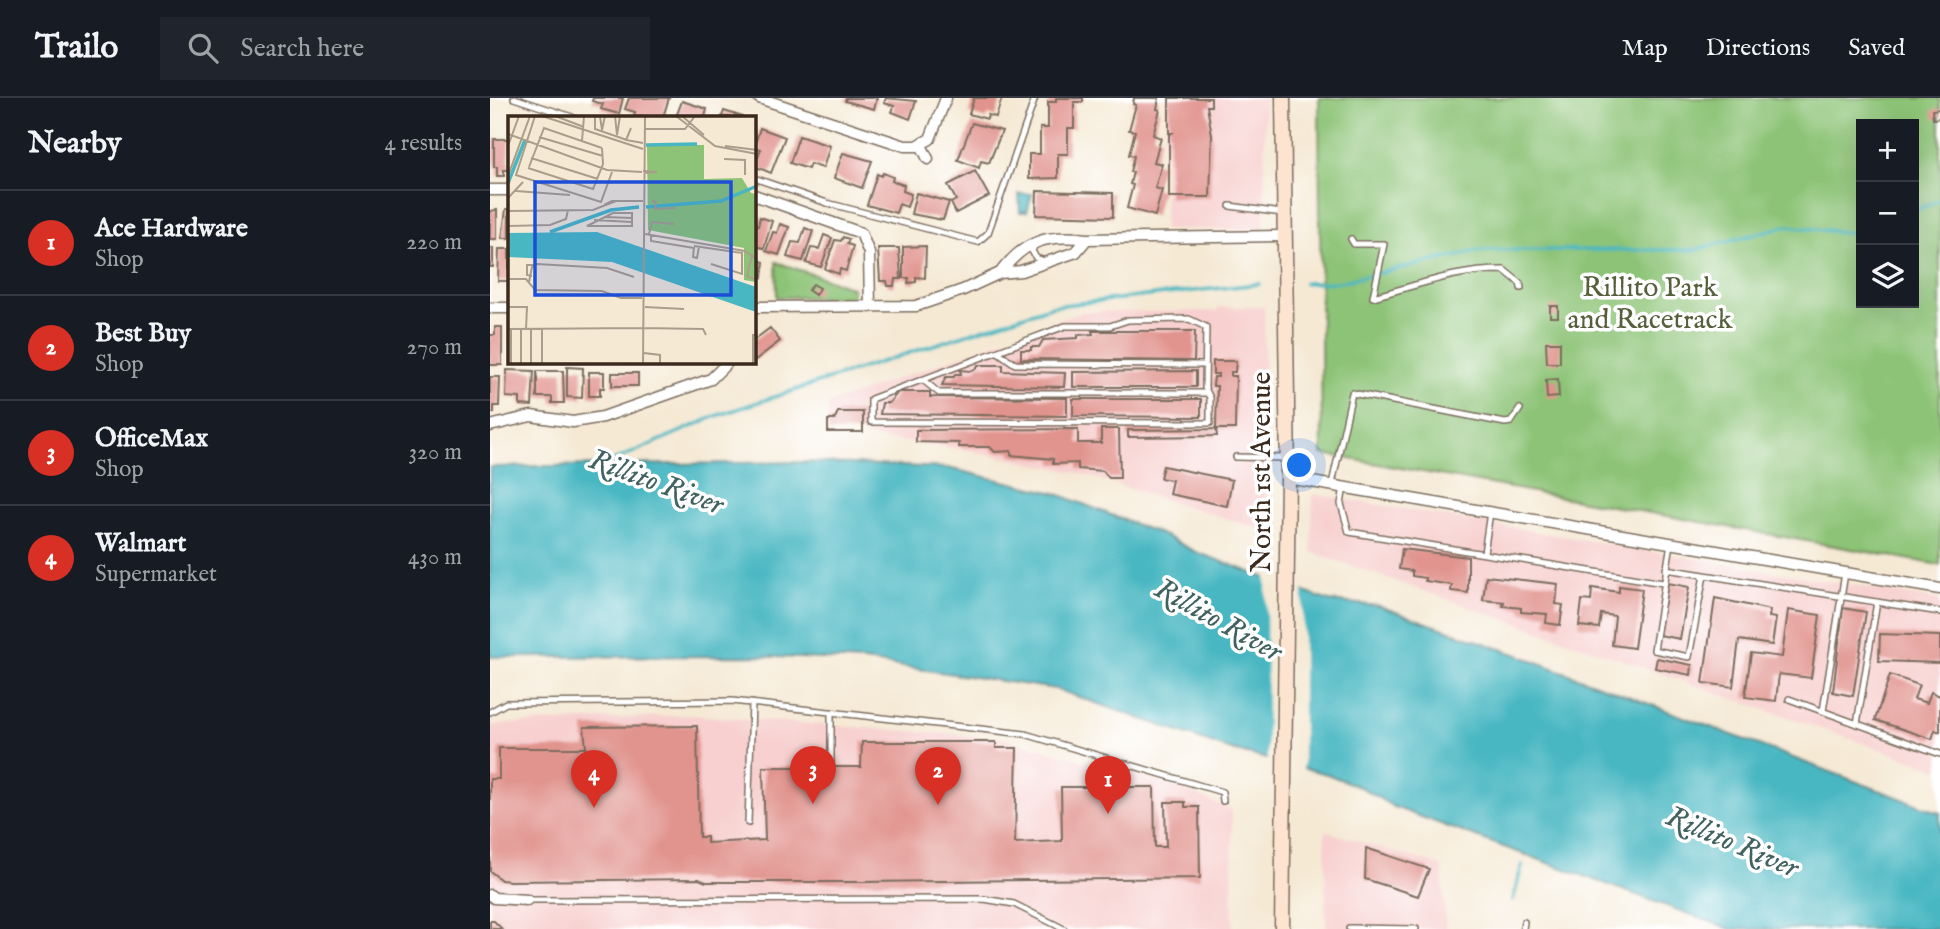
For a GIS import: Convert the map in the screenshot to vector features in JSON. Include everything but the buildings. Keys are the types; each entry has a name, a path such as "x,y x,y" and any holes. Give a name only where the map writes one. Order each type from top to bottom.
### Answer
{"main road":[{"name":"North 1st Avenue","path":"1282,929 1288,478 1283,98"}],"street":[{"path":"759,98 905,146 923,144 934,133 946,98"},
{"path":"923,144 928,159"},
{"path":"490,190 508,190"},
{"path":"756,196 862,233 869,253 870,307"},
{"path":"1000,272 1017,251 1057,236 1087,239 1284,236"},
{"path":"756,307 916,306 963,290 1000,272 1021,271 1076,252 1087,239"},
{"path":"490,308 508,308"},
{"path":"490,426 531,416 573,422 604,417 711,379 725,364"},
{"path":"1288,478 1940,589"},
{"path":"490,895 527,900"}],"lane":[{"path":"514,98 569,116"},
{"path":"756,179 827,203 978,242 988,233 1035,98"},
{"path":"1230,206 1284,214"},
{"path":"1350,239 1354,244 1384,244 1373,297 1450,273 1474,270 1504,270 1520,283 1521,288"},
{"path":"1035,244 1032,251 1036,258 1047,262"},
{"path":"1189,319 1206,327 1205,365 1210,423 871,422 871,399 998,352 1065,326 1110,326 1128,320 1189,319"},
{"path":"998,352 1015,364 1205,365"},
{"path":"923,380 939,393 1207,393"},
{"path":"1332,485 1352,393 1505,423 1511,422 1520,409"},
{"path":"1236,457 1288,458"},
{"path":"1344,487 1341,504 1349,532 1663,583"},
{"path":"1484,553 1490,512"},
{"path":"1671,543 1654,650 1689,657 1704,575"},
{"path":"1666,569 1940,612"},
{"path":"1823,711 1845,573"},
{"path":"1857,724 1877,602"},
{"path":"1789,699 1940,754"},
{"path":"491,711 506,703 752,703 1025,734 1222,792 1223,801"},
{"path":"748,823 752,703"},
{"path":"831,712 831,764"},
{"path":"527,900 984,899 1014,904 1064,929"},
{"path":"1349,928 1416,929"}],"shaded area":[{"path":"1166,98 1265,98 1264,229 1164,229"},
{"path":"1218,307 1264,307 1267,531 1079,473 967,450 863,436 862,432 828,432 828,404 1082,312 1218,311"},
{"path":"1313,494 1940,600 1940,770 1311,552"},
{"path":"688,715 1003,738 1177,787 1232,810 1233,929 490,929 490,725"},
{"path":"1325,831 1442,866 1446,929 1326,929"}],"green space":[{"name":"Rillito Park and Racetrack","path":"1319,98 1940,98 1940,565 1322,454"},
{"path":"776,262 853,288 852,298 777,297"}],"water":[{"path":"1019,194 1032,194 1027,212 1020,212"},
{"name":"Rillito River","path":"804,462 948,468 1055,493 1165,536 1196,552 1329,601 1379,606 1521,656 1940,813 1940,929 1730,929 1394,807 1362,788 1327,774 1228,749 1056,689 864,661 756,656 490,657 490,467"}],"pier":[{"path":"1266,574 1303,588 1303,771 1267,761"}],"waterway":[{"path":"1919,209 1940,200"},
{"path":"1304,283 1339,282 1483,250 1694,250 1787,226 1856,233"},
{"name":"Rillito River","path":"604,465 716,416 1053,306 1259,284"},
{"path":"1513,900 1522,865"}],"place":[{"name":"OfficeMax","path":"813,804"},
{"name":"Best Buy","path":"938,805"},
{"name":"Walmart","path":"594,808"},
{"name":"Ace Hardware","path":"1108,814"}]}
